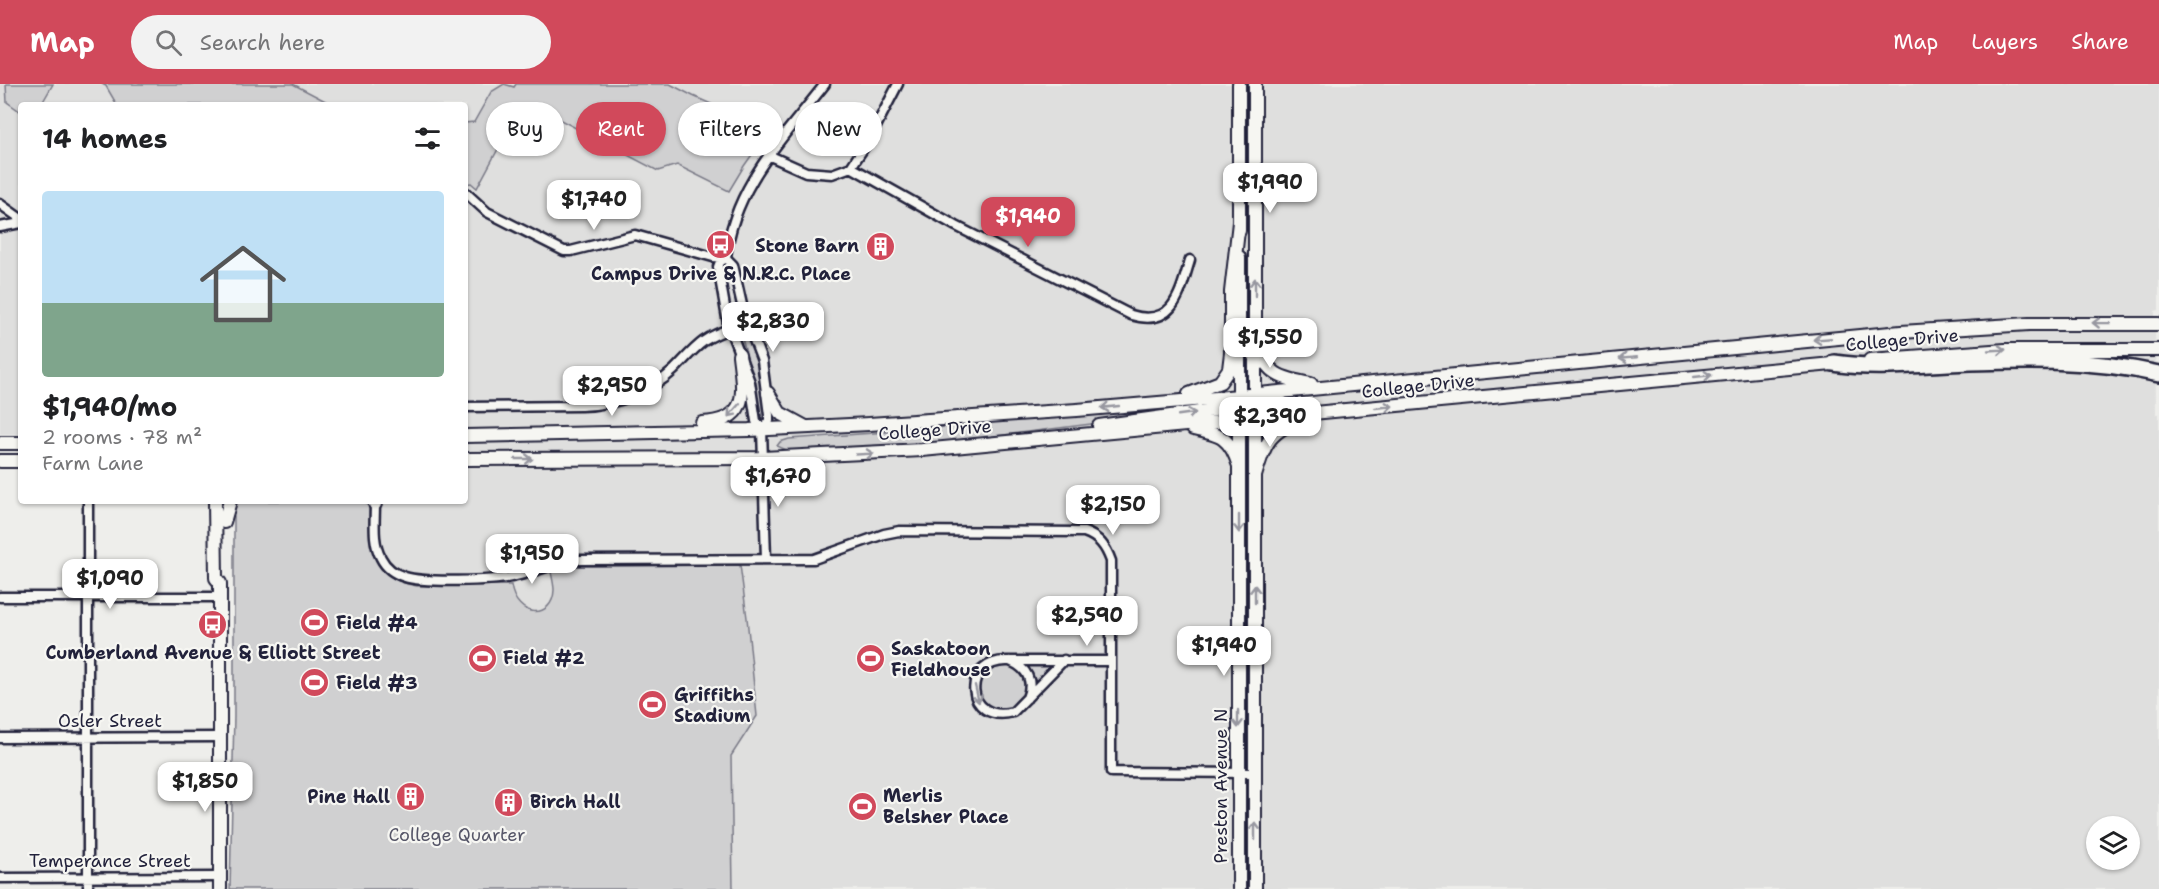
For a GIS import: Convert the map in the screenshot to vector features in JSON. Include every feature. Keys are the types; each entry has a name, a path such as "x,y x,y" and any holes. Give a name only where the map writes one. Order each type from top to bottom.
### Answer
{"highway":[{"path":"1834,363 1860,368 2007,361 2065,361 2119,366 2159,374"}],"main road":[{"path":"1169,401 1215,386 1224,378 1229,369 1231,292 1239,222 1239,84"},
{"name":"Preston Avenue N","path":"1255,84 1255,889"},
{"name":"Preston Avenue N","path":"1239,222 1239,889"},
{"name":"College Drive","path":"1255,394 1942,329 2029,324 2159,324"},
{"path":"1255,345 1263,363 1271,371 1292,381 1327,387"},
{"name":"College Drive","path":"1255,413 1325,413 1834,363 2005,350 2159,350"},
{"path":"657,431 684,424 714,423 729,416 743,395 739,355"},
{"path":"1240,420 1255,413 1265,401 1328,393 1395,380"},
{"path":"768,393 780,413 808,427"},
{"path":"921,450 946,444 1222,409 1255,394"},
{"name":"College Drive","path":"468,436 808,427 1066,411 1169,401 1240,399"},
{"path":"1255,476 1268,439 1291,423 1325,413"},
{"name":"College Drive","path":"468,459 763,458 921,450 1240,420"},
{"path":"1180,426 1215,434 1226,439 1235,452 1239,466"},
{"path":"0,443 18,443"},
{"path":"0,461 18,461"},
{"path":"215,504 216,578 220,583 220,883"},
{"path":"220,583 224,578 223,504"},
{"path":"224,522 229,504"}],"street":[{"path":"783,136 825,84"},
{"path":"772,156 806,172 832,174 851,167 869,140 898,84"},
{"path":"726,258 727,247 742,198 767,156"},
{"path":"851,167 956,226 1141,318 1151,319 1166,313 1173,306 1190,260"},
{"path":"468,195 487,212 564,251 634,235 713,257 726,258 733,265 738,294 760,353 768,393 769,421 762,429"},
{"path":"0,204 18,217"},
{"path":"0,227 18,224"},
{"path":"726,258 720,262 718,267 729,328 750,382 756,421 762,429 766,559"},
{"path":"468,407 611,404 632,397 654,385 673,371 705,340 747,322"},
{"path":"88,504 88,889"},
{"path":"375,504 376,543 380,557 390,570 413,579 508,578 558,563 577,560 822,557 884,534 899,531 1084,532 1102,543 1111,561 1111,772 1255,773"},
{"path":"0,597 220,597"},
{"path":"1064,660 1013,712 996,714 983,709 976,699 975,684 979,671 992,662 1064,660 1110,661"},
{"path":"1010,661 1023,668 1030,678 1030,690 1026,700"},
{"name":"Osler Street","path":"0,738 220,736"},
{"name":"Temperance Street","path":"0,878 88,878 220,883"}],"shaded area":[{"path":"0,84 2159,84 2159,310 2155,311 2156,414 2159,414 2159,889 233,889 233,504 468,504 468,102 18,102 18,434 0,434"}],"green space":[{"path":"6,84 53,84 43,102 18,102 18,110 7,102"},
{"path":"102,84 293,84 327,102 115,102 106,86"},
{"path":"504,84 514,87 516,84 670,84 707,102 678,102 678,156 751,156 729,191 677,165 658,171 629,156 666,156 666,102 576,102 576,128 564,122 564,102 486,102 486,156 494,156 477,188 468,184 468,123 474,122 491,92"},
{"path":"744,334 758,360 765,413 763,418 759,417 754,384 742,338"},
{"path":"1213,403 1219,408 972,439 896,446 789,451 777,446 780,442 789,439 902,431"},
{"name":"College Quarter","path":"234,504 369,504 370,530 375,556 389,575 401,582 417,586 511,585 514,596 520,604 534,612 548,607 552,600 554,590 551,572 569,566 740,565 757,716 731,756 733,889 230,889 234,716"},
{"path":"1007,665 1021,671 1027,683 1020,700 1010,708 999,710 989,706 982,698 978,688 980,677 989,668"},
{"path":"1029,665 1047,665 1049,669 1035,683 1027,668"}],"place":[{"name":"Campus Drive & N.R.C. Place","path":"721,245"},
{"name":"Stone Barn","path":"880,246"},
{"name":"Field #4","path":"315,623"},
{"name":"Cumberland Avenue & Elliott Street","path":"213,624"},
{"name":"Field #2","path":"482,658"},
{"name":"Saskatoon Fieldhouse","path":"870,659"},
{"name":"Field #3","path":"315,683"},
{"name":"Griffiths Stadium","path":"653,705"},
{"name":"Pine Hall","path":"411,797"},
{"name":"Birch Hall","path":"509,802"},
{"name":"Merlis Belsher Place","path":"862,806"}]}
